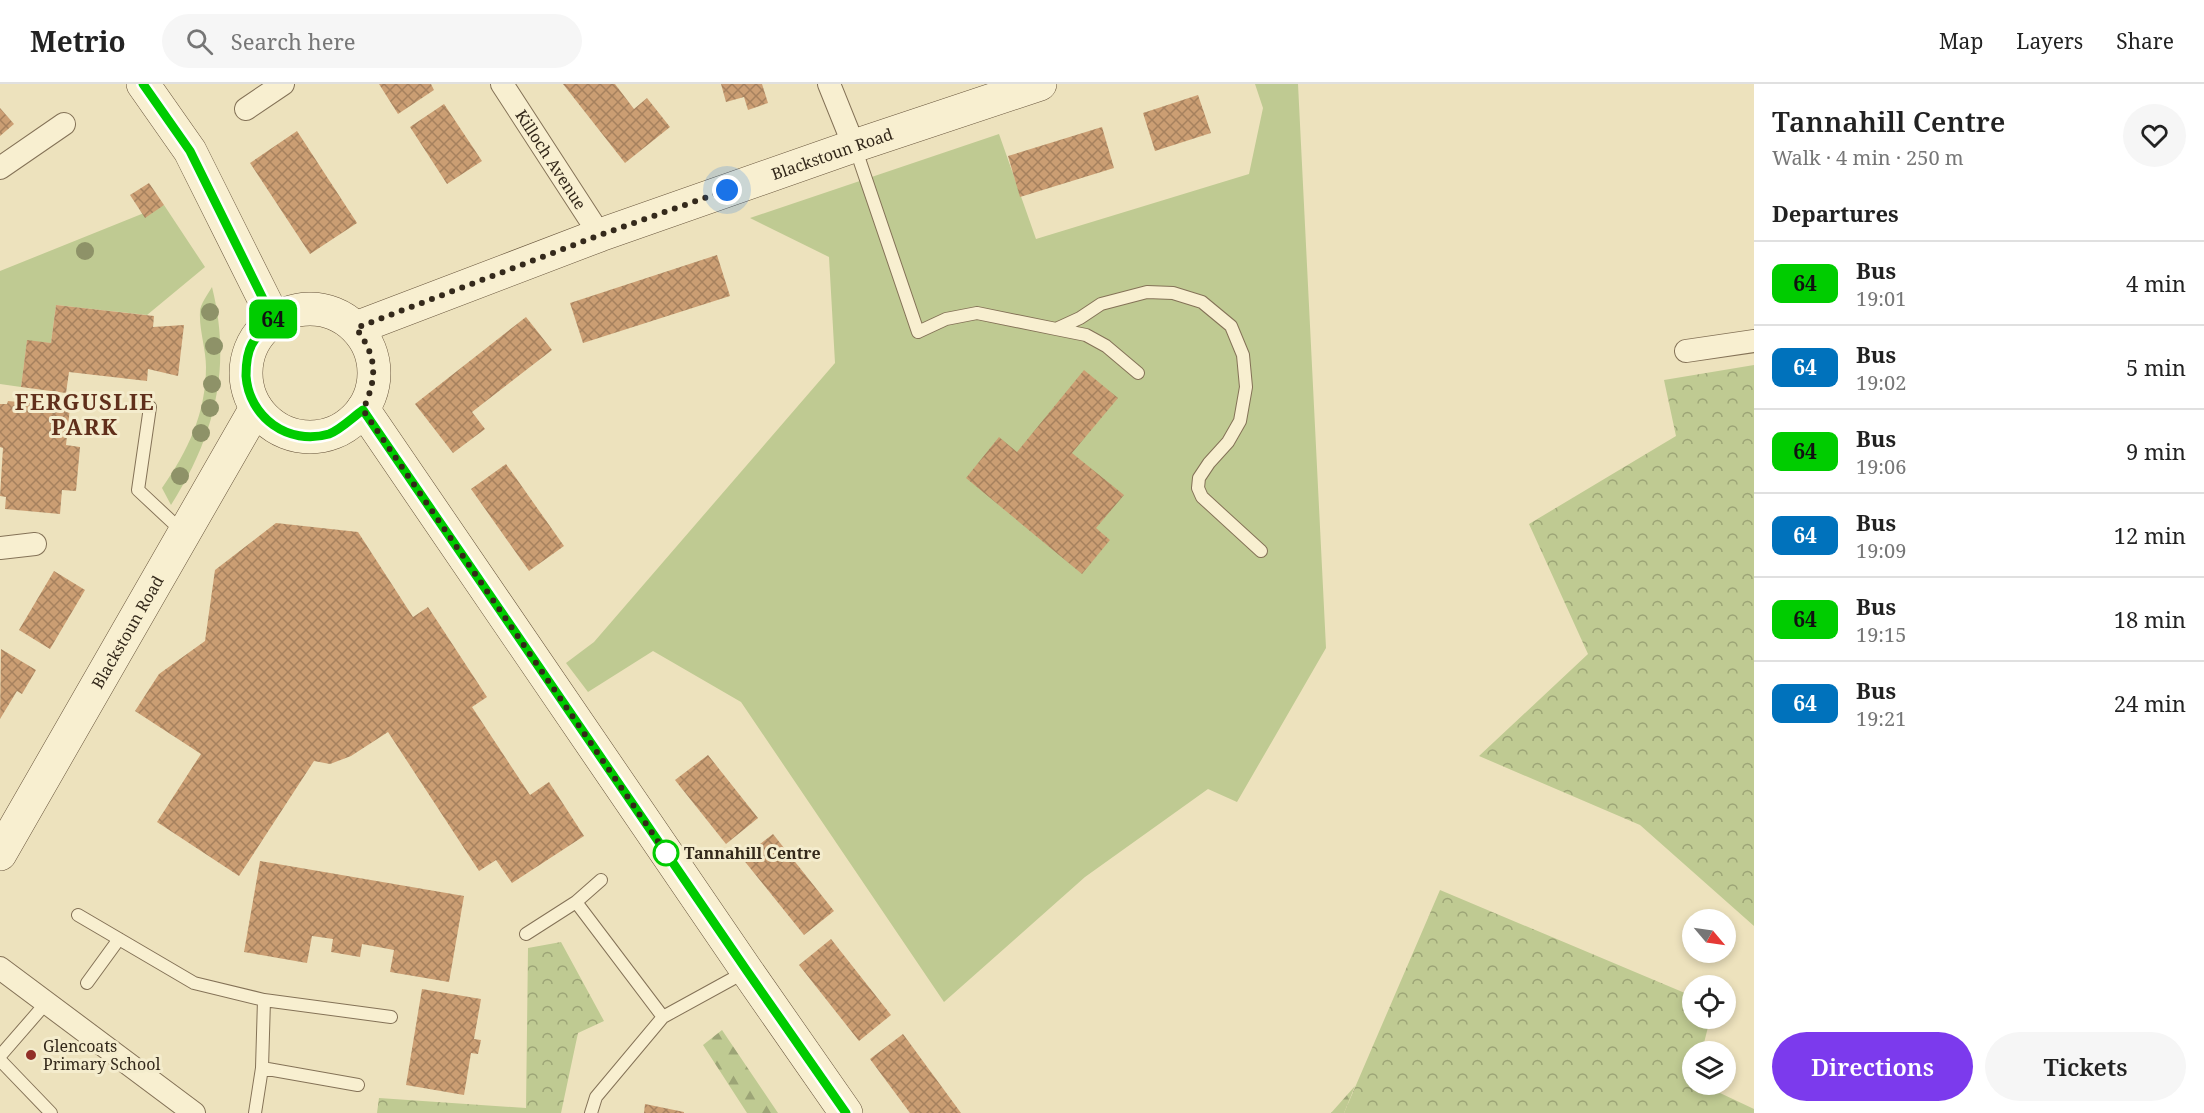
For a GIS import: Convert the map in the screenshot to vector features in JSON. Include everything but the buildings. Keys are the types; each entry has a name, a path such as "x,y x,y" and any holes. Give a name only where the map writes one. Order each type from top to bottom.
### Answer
{"street":[{"path":"143,84 190,151 273,319"},
{"path":"246,109 283,84"},
{"name":"Killoch Avenue","path":"502,84 600,235"},
{"path":"829,84 854,146"},
{"name":"Blackstoun Road","path":"356,328 600,235 1040,84"},
{"path":"0,168 64,124"},
{"path":"316,308 338,315 356,328 368,345 374,367 372,389 363,410 331,433 309,437 287,433 268,422 256,408 247,388 246,366 252,344 273,319 294,310 316,308"},
{"path":"1686,351 1754,341"},
{"name":"Blackstoun Road","path":"0,854 256,408"},
{"path":"363,410 846,1113"},
{"path":"0,548 35,544"},
{"path":"0,968 194,1113"}],"lane":[{"path":"854,146 918,332 946,319 977,314 1086,335 1106,346 1138,373"},
{"path":"1056,329 1080,318 1101,304 1147,292 1173,293 1202,302 1231,326 1243,355 1246,387 1240,421 1228,442 1199,478 1198,488 1202,497 1261,551"},
{"path":"150,407 138,490 185,533"},
{"path":"526,934 576,902 601,880"},
{"path":"576,902 663,1017"},
{"path":"78,915 194,983 264,1000 391,1017"},
{"path":"87,983 119,939"},
{"path":"591,1113 596,1097 663,1017 747,971"},
{"path":"255,1113 262,1068 264,1000"},
{"path":"46,1003 0,1058 51,1113"},
{"path":"262,1068 358,1085"}],"green space":[{"path":"1255,84 1298,84 1326,648 1237,802 1208,789 1085,877 944,1002 741,702 653,651 588,692 566,663 594,642 835,363 829,257 750,218 999,134 1036,239 1249,174 1263,108"},
{"path":"164,205 205,267 147,315 56,305 51,343 27,341 21,387 0,384 0,271"},
{"path":"212,287 218,317 220,345 216,400 199,453 171,505 162,488 180,460 194,431 203,400 206,367 200,309"},
{"path":"1754,365 1754,926 1640,825 1479,756 1588,654 1529,524 1676,436 1664,380"},
{"path":"1440,890 1682,992 1682,1029 1708,1029 1704,1041 1682,1041 1682,1095 1724,1095 1754,1109 1754,1113 1344,1113"},
{"path":"561,942 604,1021 578,1033 561,1113 377,1113 379,1098 526,1108 528,948"},
{"path":"722,1030 778,1113 747,1113 703,1045"},
{"path":"1355,1086 1344,1113 1331,1113"}],"bus line":[{"name":"64","path":"143,84 190,151 273,319 252,344 246,366 247,388 256,408 268,422 287,433 309,437 331,433 363,410 846,1113"}],"place":[{"name":"Tannahill Centre","path":"666,853"},
{"name":"Glencoats Primary School","path":"31,1055"}],"district":[{"name":"FERGUSLIE PARK","path":"85,414"}],"route":[{"path":"666,853 668,856 363,410 372,389 374,367 368,345 356,328 600,235 727,190"}]}
